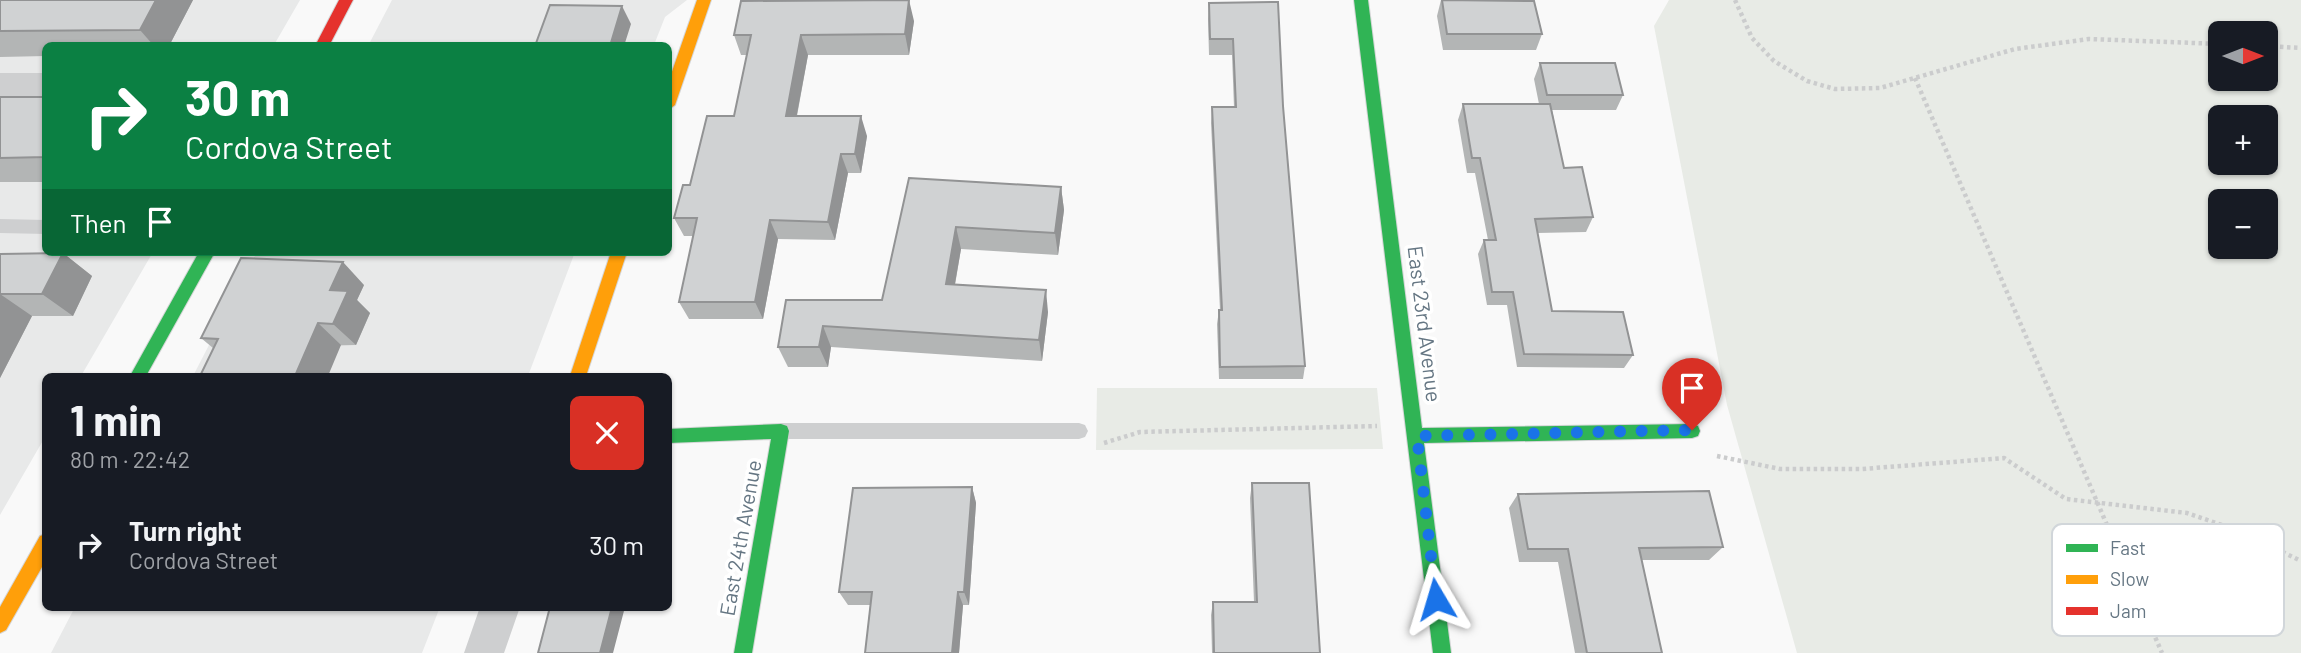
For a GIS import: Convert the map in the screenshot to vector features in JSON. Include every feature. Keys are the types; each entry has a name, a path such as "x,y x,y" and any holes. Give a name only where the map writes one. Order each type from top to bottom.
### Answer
{"street":[{"path":"324,42 346,0"},
{"path":"672,93 704,0"},
{"name":"East 23rd Avenue","path":"1361,0 1417,430 1442,653"},
{"path":"0,85 42,85"},
{"path":"140,373 205,256"},
{"path":"579,373 619,256"},
{"path":"1417,430 1692,430"},
{"path":"672,436 781,431"},
{"name":"East 24th Avenue","path":"743,653 781,431"},
{"path":"2,616 42,549"},
{"path":"484,653 499,611"}],"lane":[{"path":"0,226 42,227"},
{"path":"781,431 1079,431"}],"path":[{"path":"1735,0 1752,38 1774,61 1807,81 1836,89 1880,88 2015,49 2089,39 2208,44"},
{"path":"2278,47 2301,48"},
{"path":"1915,78 2106,524"},
{"path":"1079,431 1085,449 1140,432 1417,430"},
{"path":"1692,430 1720,459 1780,468 1862,469 2004,458 2066,499 2098,505 2187,513 2219,524"},
{"path":"2284,553 2301,561"},
{"path":"2155,636 2162,653"}],"shaded area":[{"path":"0,0 300,0 276,42 42,42 42,256 151,256 83,373 42,373 42,442 0,515"},
{"path":"392,0 687,0 665,17 655,42 370,42"},
{"path":"1669,0 2301,0 2301,653 1797,653 1727,405 1654,26"},
{"path":"255,256 573,256 529,373 195,373"},
{"path":"1097,388 1377,388 1383,449 1096,450"},
{"path":"73,611 438,611 422,653 51,653"}],"building":[{"path":"0,0 156,0 140,30 0,31"},
{"path":"909,0 905,34 801,35 786,116 861,116 855,154 841,154 828,222 770,220 755,302 679,302 697,218 674,218 683,185 690,185 707,116 734,116 751,35 734,35 741,1"},
{"path":"1442,0 1534,1 1542,34 1447,34"},
{"path":"1278,2 1283,106 1305,366 1220,367 1219,310 1222,310 1212,107 1236,107 1233,39 1210,39 1209,3"},
{"path":"550,5 622,6 611,42 536,42"},
{"path":"1540,63 1615,63 1623,95 1547,95"},
{"path":"0,97 42,97 42,157 0,158"},
{"path":"1463,104 1550,104 1564,168 1582,167 1593,217 1535,219 1552,311 1623,312 1633,355 1524,354 1513,292 1492,292 1484,240 1496,240 1480,158 1472,158"},
{"path":"909,178 1061,187 1055,233 956,227 946,284 1046,290 1039,340 823,326 819,347 778,347 786,300 882,300"},
{"path":"0,254 61,256 42,294 0,294"},
{"path":"241,258 343,262 330,290 348,291 333,324 318,323 296,373 201,373 218,339 201,338"},
{"path":"1252,483 1309,483 1320,653 1214,653 1213,602 1257,602"},
{"path":"972,487 964,592 958,592 952,653 865,653 872,592 839,592 853,488"},
{"path":"1709,491 1723,547 1639,548 1662,653 1587,653 1568,549 1528,549 1518,494"},
{"path":"549,611 611,611 600,653 538,653"}],"traffic: fast":[{"path":"1361,0 1442,653"},
{"path":"140,373 205,256"},
{"path":"672,436 781,431 743,653"},
{"path":"1417,436 1692,431"}],"traffic: slow":[{"path":"672,93 704,0"},
{"path":"579,373 618,256"},
{"path":"0,624 42,549"}],"traffic: jam":[{"path":"324,42 346,0"}],"route":[{"path":"1436,599 1417,436 1692,430"}]}
